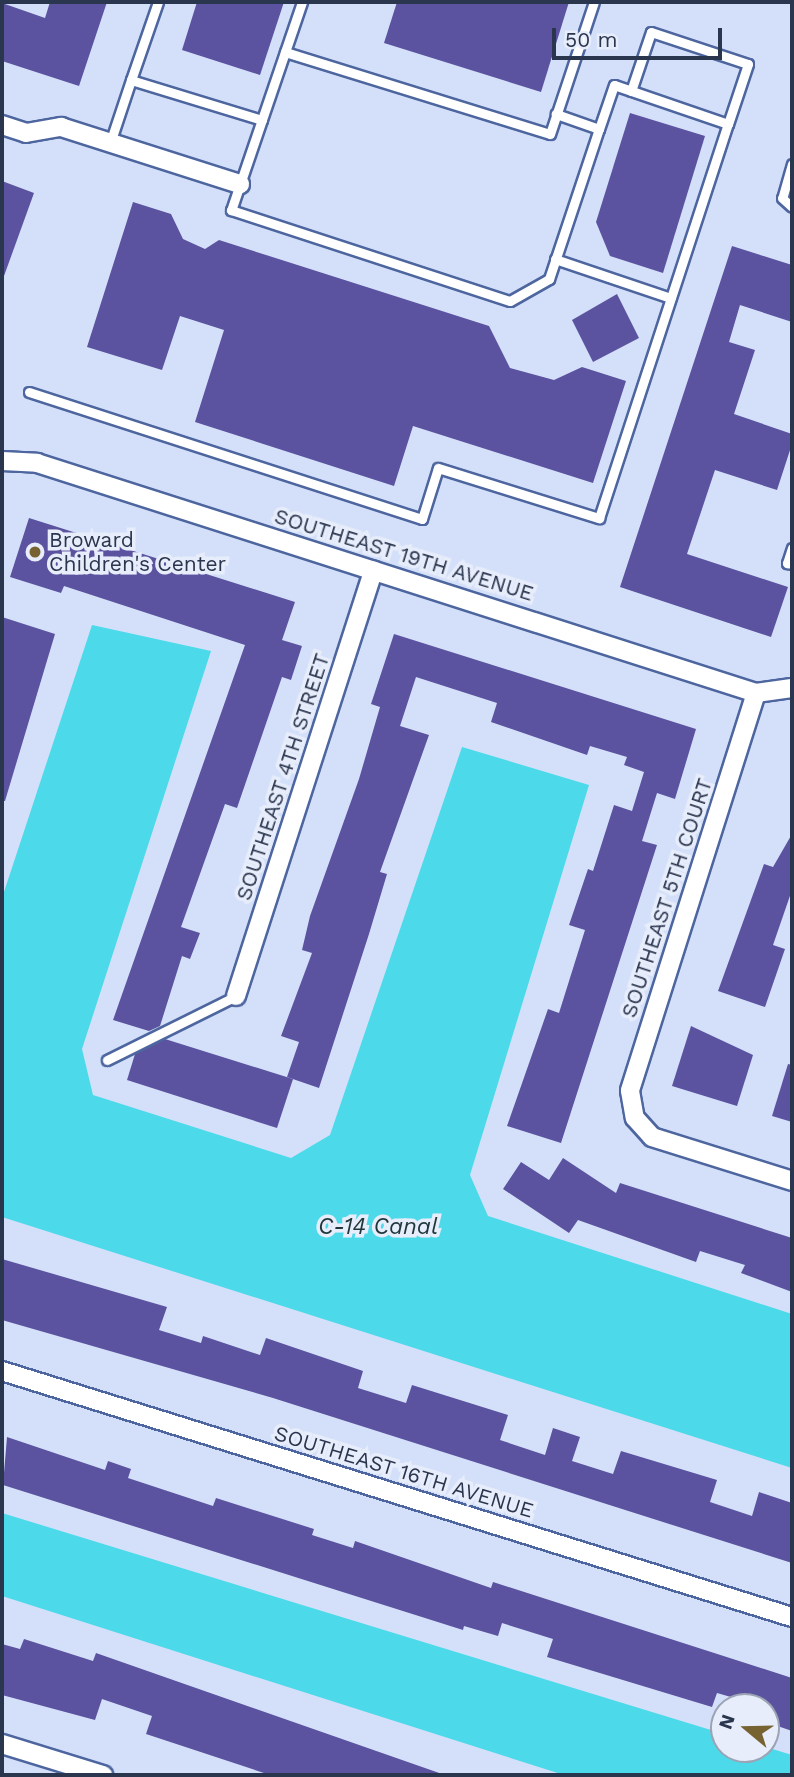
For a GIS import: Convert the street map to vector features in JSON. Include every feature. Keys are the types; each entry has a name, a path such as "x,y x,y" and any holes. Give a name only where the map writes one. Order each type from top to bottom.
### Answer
{"street":[{"path":"2,125 26,133 61,127 240,184"},
{"name":"SOUTHEAST 19TH AVENUE","path":"2,461 37,463 756,693 792,688"},
{"name":"SOUTHEAST 4TH STREET","path":"236,996 373,571"},
{"name":"SOUTHEAST 5TH COURT","path":"756,693 630,1091 635,1118 652,1136 792,1181"},
{"name":"SOUTHEAST 16TH AVENUE","path":"2,1371 792,1617"},
{"path":"2,1744 103,1775"}],"lane":[{"path":"110,143 158,2"},
{"path":"302,2 231,210 510,301 549,279 614,85 729,124"},
{"path":"285,52 550,134 594,2"},
{"path":"29,392 422,519 438,468 599,518 748,64 651,32 631,91"},
{"path":"131,80 262,120"},
{"path":"556,114 599,129"},
{"path":"792,164 782,198 792,208"},
{"path":"555,260 671,298"},
{"path":"792,548 787,563 792,564"},
{"path":"107,1060 236,996"}],"water":[{"name":"C-14 Canal","path":"92,625 211,651 82,1049 93,1095 291,1158 330,1135 462,747 589,785 470,1175 488,1216 792,1314 792,1468 2,1217 2,898"},
{"path":"2,1513 710,1730 710,1763 780,1763 780,1751 792,1755 792,1775 564,1775 2,1596"}],"building":[{"path":"50,2 107,2 79,86 2,61 2,3 45,18"},
{"path":"197,2 284,2 260,75 182,50"},
{"path":"397,2 569,2 541,92 384,43"},
{"path":"630,113 705,136 663,273 610,256 596,222"},
{"path":"2,181 34,193 4,276 2,276"},
{"path":"133,202 171,214 183,239 205,249 219,240 489,326 510,368 554,380 582,367 626,381 593,483 413,426 394,486 195,422 224,330 180,316 162,370 87,347"},
{"path":"732,246 792,265 792,322 740,305 729,342 755,350 734,414 792,434 792,444 777,490 715,470 687,554 788,587 771,637 620,587"},
{"path":"617,294 639,338 593,362 572,320"},
{"path":"29,518 295,602 282,640 302,646 291,680 282,677 237,808 225,804 181,927 200,933 190,959 182,956 160,1026 149,1031 113,1020 245,645 64,586 61,593 10,577"},
{"path":"2,617 55,634 5,801 2,801"},
{"path":"394,634 696,729 675,799 657,793 642,841 657,845 561,1143 507,1126 548,1009 559,1013 585,930 569,925 588,869 593,871 614,805 632,811 644,772 624,765 627,757 590,746 587,755 491,722 497,703 416,677 400,726 429,735 380,872 387,874 369,934 319,1088 287,1077 299,1042 281,1036 312,953 302,950 310,916 359,779 380,707 371,704"},
{"path":"792,834 792,890 773,945 785,949 765,1007 718,991 764,864 773,867"},
{"path":"691,1026 753,1055 737,1106 672,1086"},
{"path":"165,1039 293,1079 277,1128 127,1080 135,1054"},
{"path":"788,1064 792,1065 792,1122 772,1116"},
{"path":"563,1158 616,1193 620,1183 792,1238 792,1292 741,1273 745,1265 700,1251 696,1262 578,1220 569,1233 503,1189 521,1162 549,1180"},
{"path":"2,1259 167,1307 159,1330 201,1343 203,1336 260,1355 266,1338 363,1371 358,1388 406,1403 412,1385 508,1415 500,1440 545,1455 553,1428 580,1437 572,1461 613,1474 621,1451 717,1480 710,1502 752,1516 759,1492 792,1503 792,1563 273,1398 2,1320"},
{"path":"7,1437 105,1470 108,1461 131,1469 128,1478 213,1506 216,1498 314,1529 312,1535 353,1548 355,1541 491,1588 493,1582 792,1678 792,1731 780,1727 780,1693 710,1693 710,1706 547,1657 553,1639 502,1623 498,1636 464,1626 463,1630 3,1485"},
{"path":"24,1639 93,1661 96,1653 445,1775 270,1775 146,1734 152,1716 102,1699 95,1720 2,1695 2,1644 20,1649"}],"place":[{"name":"Broward Children's Center","path":"35,552"}]}
